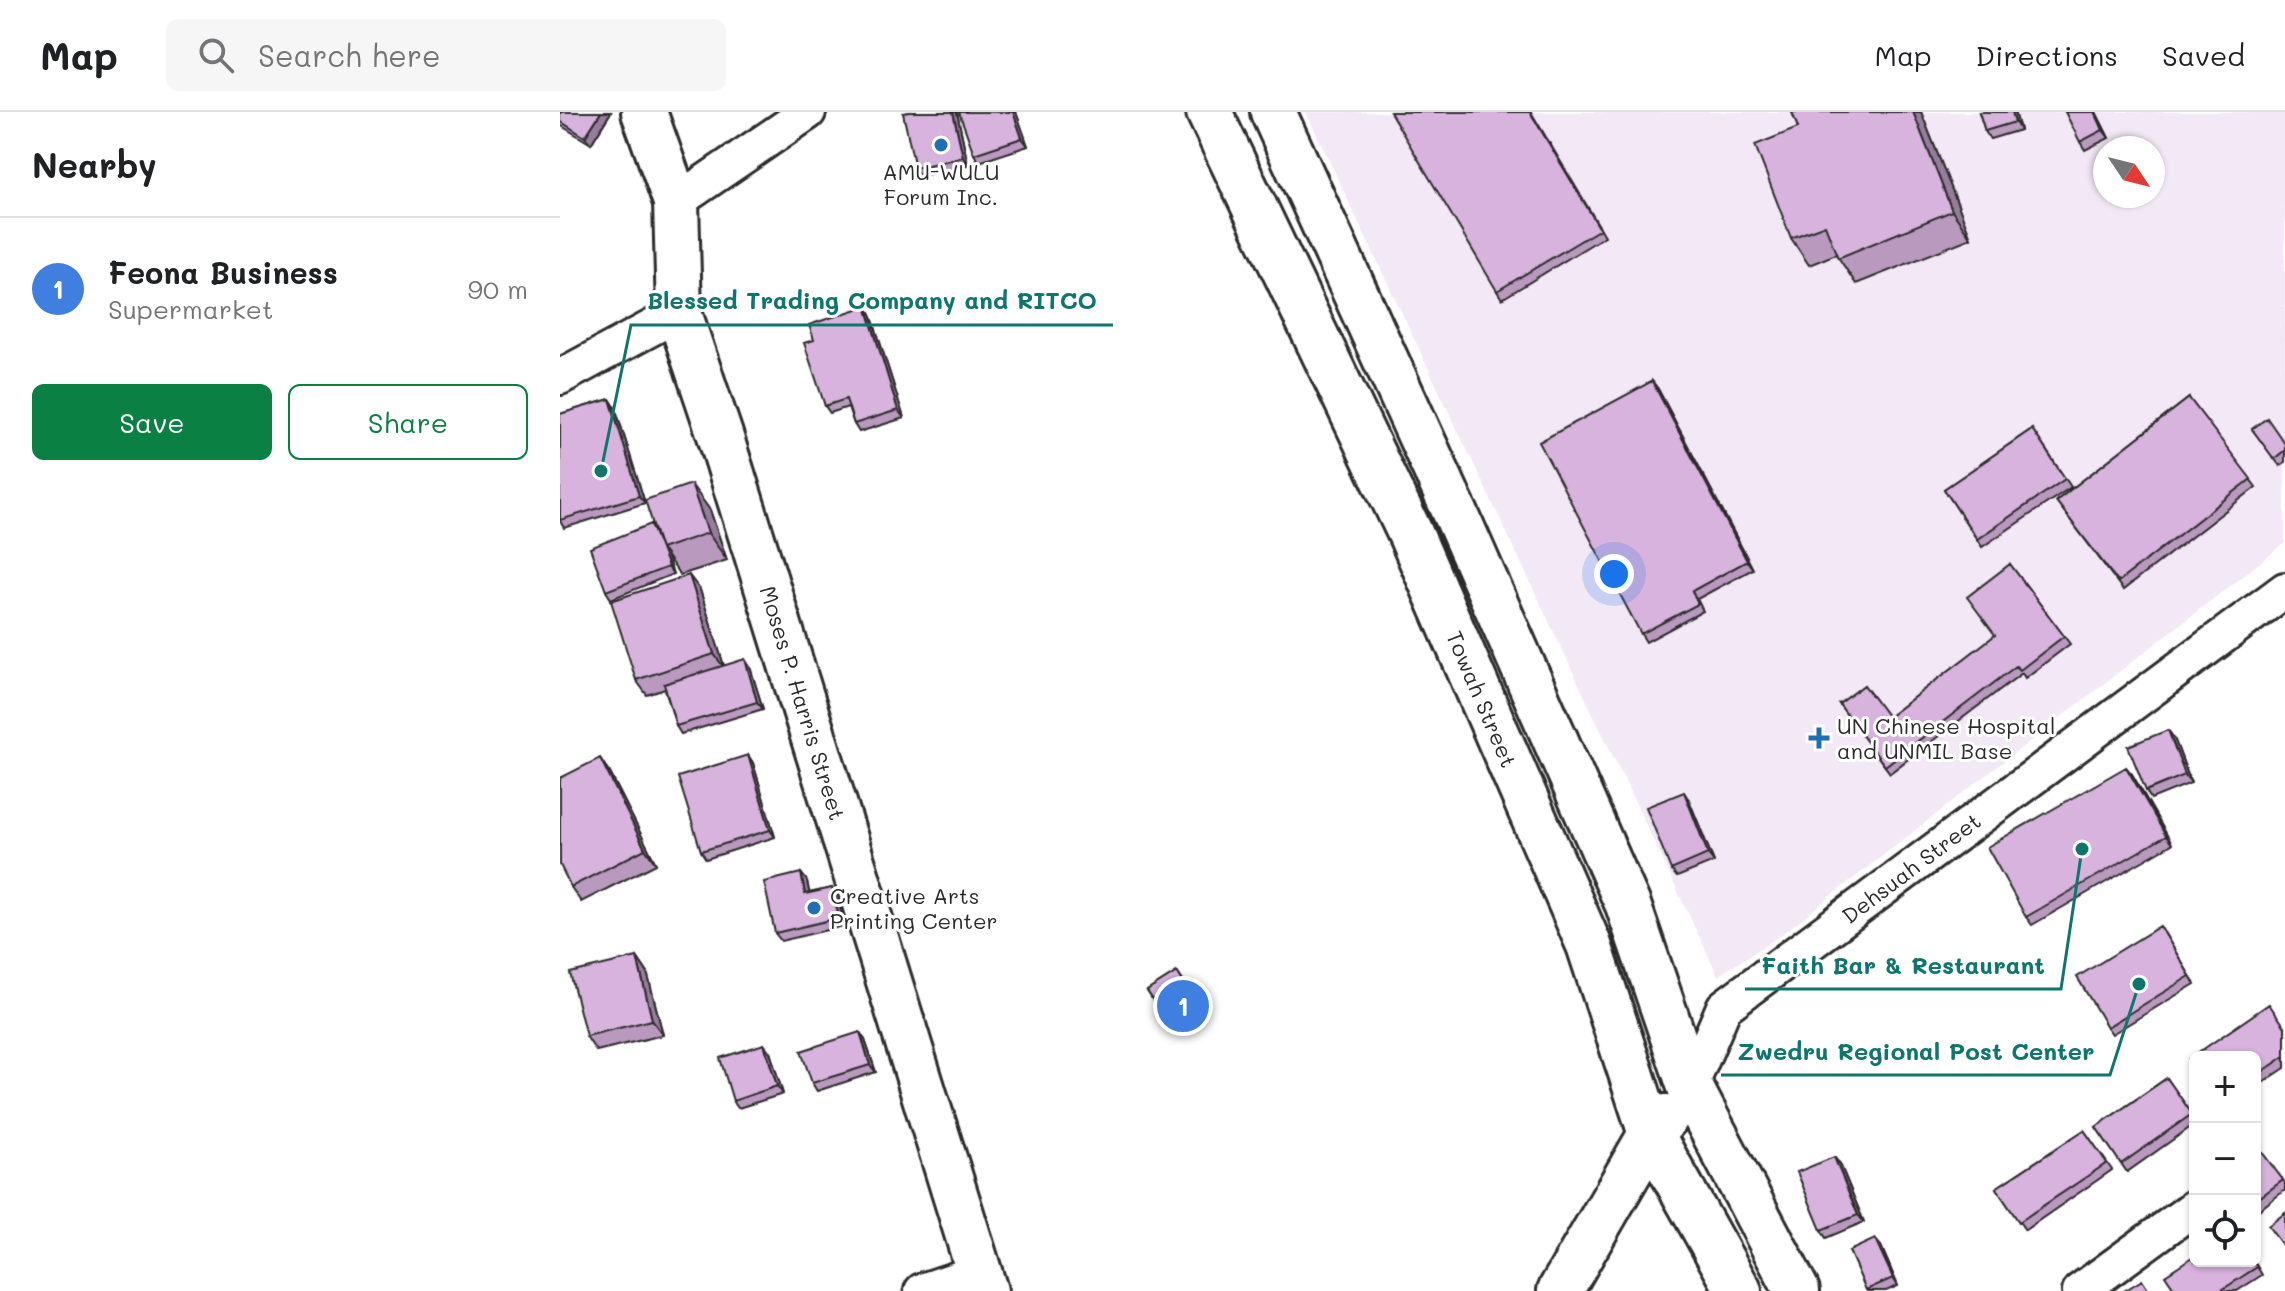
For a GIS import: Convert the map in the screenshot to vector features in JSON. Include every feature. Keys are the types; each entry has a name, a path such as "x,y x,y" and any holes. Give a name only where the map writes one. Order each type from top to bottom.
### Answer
{"main road":[{"name":"Moses P. Harris Street","path":"644,112 676,202 679,313 720,435 982,1281"},
{"name":"Towah Street","path":"1209,112 1410,533 1589,945 1651,1134 1739,1291"},
{"path":"1273,112 1459,521 1628,905 1690,1087 1797,1291"},
{"name":"Dehsuah Street","path":"1560,1291 1651,1134 1690,1087"}],"street":[{"path":"676,202 808,112"},
{"path":"560,377 679,313"},
{"name":"Dehsuah Street","path":"1690,1087 1724,1007 2285,590"},
{"path":"2080,1291 2189,1211"},
{"path":"922,1291 982,1281"}],"shaded area":[{"name":"UN Chinese Hospital and UNMIL Base","path":"1306,112 2285,112 2285,543 1782,934 1718,976"}],"building":[{"path":"560,112 601,112 585,137 560,121"},
{"path":"953,112 963,157 915,168 903,113"},
{"path":"959,112 1013,112 1022,138 974,154"},
{"path":"1390,112 1530,112 1600,229 1497,291"},
{"path":"1792,112 1913,112 1952,211 1838,258 1825,225 1791,238 1755,145 1798,128"},
{"path":"1979,112 2012,112 2015,122 1985,131"},
{"path":"2065,112 2095,112 2103,130 2080,142"},
{"path":"866,306 898,410 854,424 846,399 825,406 804,343 814,340 809,325"},
{"path":"1652,381 1747,561 1692,591 1698,604 1641,634 1539,442"},
{"path":"2189,398 2251,479 2118,582 2056,501"},
{"path":"610,399 639,496 560,520 560,414"},
{"path":"2267,418 2285,444 2285,450 2274,459 2252,429"},
{"path":"2032,429 2065,479 1977,539 1944,489"},
{"path":"691,484 708,533 661,549 645,500"},
{"path":"651,524 668,567 606,591 590,548"},
{"path":"2010,564 2064,636 2020,670 2016,666 1885,766 1839,704 1864,685 1888,717 1995,635 1967,597"},
{"path":"689,575 714,654 636,680 611,601"},
{"path":"745,659 757,702 676,726 664,684"},
{"path":"2168,730 2185,775 2146,791 2128,746"},
{"path":"748,755 770,830 701,851 678,777"},
{"path":"600,758 645,849 571,887 560,865 560,778"},
{"path":"2126,767 2166,836 2026,917 1987,847"},
{"path":"1684,792 1708,854 1671,870 1646,807"},
{"path":"801,873 805,894 832,888 839,918 775,933 764,882"},
{"path":"2160,926 2190,976 2107,1027 2077,977"},
{"path":"637,957 652,1020 586,1036 570,973"},
{"path":"1177,972 1199,1007 1170,1026 1147,991"},
{"path":"2269,1004 2285,1027 2285,1056 2261,1073 2261,1051 2201,1051"},
{"path":"860,1032 870,1065 812,1083 801,1051"},
{"path":"764,1044 777,1086 733,1101 720,1058"},
{"path":"2167,1078 2189,1110 2189,1116 2121,1164 2096,1127"},
{"path":"2084,1130 2107,1163 2019,1222 1996,1188"},
{"path":"2261,1151 2283,1180 2261,1196"},
{"path":"1834,1157 1858,1215 1821,1230 1797,1172"},
{"path":"2285,1213 2285,1249 2268,1226"},
{"path":"1875,1239 1893,1278 1866,1290 1849,1251"},
{"path":"2189,1259 2189,1267 2257,1267 2220,1291 2176,1291 2165,1275"},
{"path":"2142,1280 2149,1291 2124,1291"}],"place":[{"name":"AMU-WULU Forum Inc.","path":"941,145"},
{"name":"Blessed Trading Company and RITCO","path":"601,471"},
{"name":"UN Chinese Hospital and UNMIL Base","path":"1819,738"},
{"name":"Faith Bar & Restaurant","path":"2082,849"},
{"name":"Creative Arts Printing Center","path":"814,908"},
{"name":"Zwedru Regional Post Center","path":"2139,984"},
{"name":"Feona Business","path":"1183,1006"}]}
